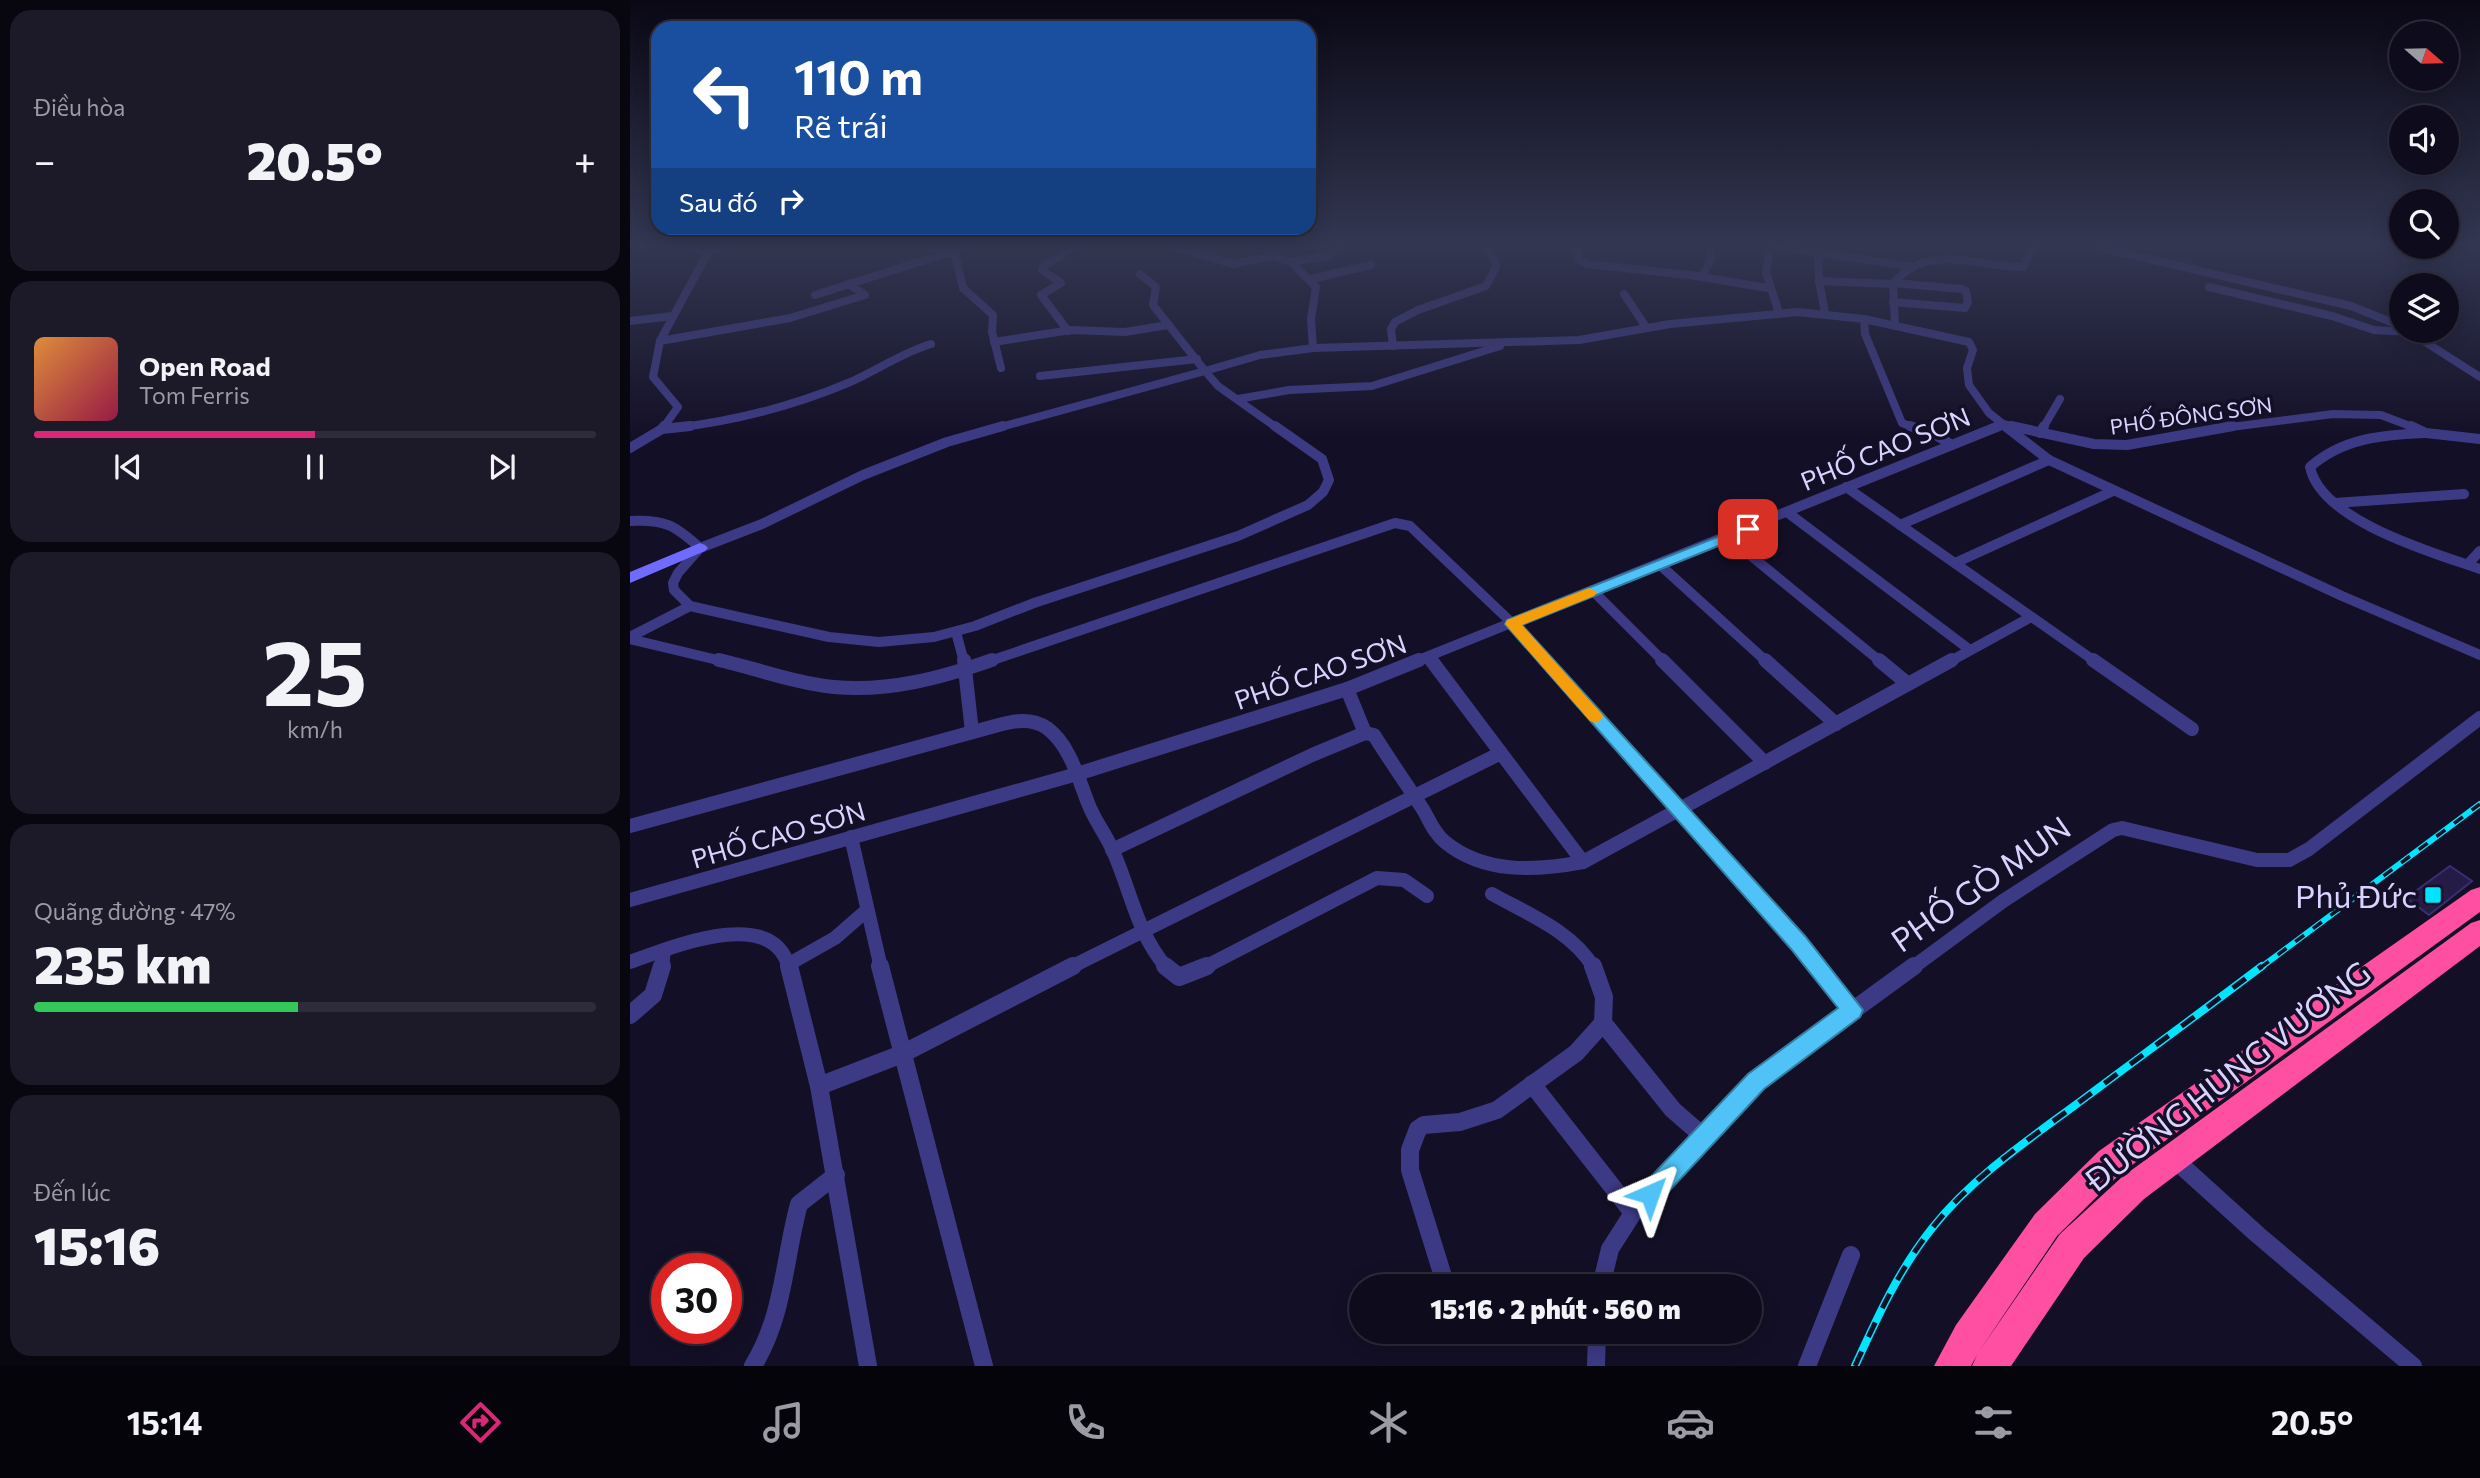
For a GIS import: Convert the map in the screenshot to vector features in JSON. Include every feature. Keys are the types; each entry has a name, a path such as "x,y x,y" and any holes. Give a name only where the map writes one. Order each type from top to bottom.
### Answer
{"highway":[{"name":"ĐƯỜNG HÙNG VƯƠNG","path":"1952,1366 1968,1337 2046,1225 2110,1162 2148,1132 2480,898"},
{"name":"ĐƯỜNG HÙNG VƯƠNG","path":"1990,1366 2072,1246 2133,1188 2480,931"}],"street":[{"path":"630,448 662,429 678,407 653,377 660,341 675,311"},
{"path":"660,341 760,326 820,311"},
{"path":"988,311 993,315 990,332 1001,368"},
{"path":"1053,311 1068,331"},
{"path":"700,548 682,567 673,583 674,590 690,606 829,637 908,642 956,632 1034,603 1238,536 1308,505 1323,492 1329,480 1322,459 1218,386 1157,311"},
{"path":"1312,311 1312,348"},
{"path":"1393,346 1391,330 1394,323 1420,311"},
{"path":"1635,311 1646,327"},
{"path":"1894,311 1895,324"},
{"path":"2310,311 2374,330 2389,331"},
{"path":"2364,311 2389,320"},
{"path":"630,578 762,524 863,475 947,442 1261,355 1312,348 1579,340 1646,327 1779,313 1825,313 1895,324 1969,342 1973,350 1967,368 1969,385 1989,413 2049,460 2342,596 2480,655"},
{"path":"630,321 672,316"},
{"path":"1864,319 1865,334 1902,423 1934,435 1952,446"},
{"path":"994,342 1068,331 1105,329 1125,332 1168,325"},
{"path":"1238,399 1289,390 1372,386 1481,353 1505,343"},
{"path":"2427,343 2480,377"},
{"path":"662,429 724,422 831,390 908,351 931,344"},
{"path":"1040,376 1197,359"},
{"path":"2040,433 2060,399"},
{"name":"PHỐ ĐÔNG SƠN","path":"2003,424 2114,446 2288,418 2360,414 2395,418 2426,433 2480,439"},
{"name":"PHỐ CAO SƠN","path":"630,900 1077,774 1348,689 2003,424"},
{"path":"2426,433 2357,439 2324,453 2310,467 2314,484 2335,503 2377,528 2418,547 2480,569"},
{"path":"1900,525 2049,460"},
{"path":"1846,487 2192,729"},
{"path":"1955,563 2113,491"},
{"path":"2335,503 2464,494"},
{"path":"1787,512 1970,650"},
{"path":"630,521 662,520 680,529 700,548"},
{"path":"630,638 832,687 881,688 967,676 1395,523 1410,526 1512,624 1813,959 1853,1010"},
{"path":"1728,537 1908,684"},
{"path":"2468,564 2480,551"},
{"path":"1659,564 1836,724"},
{"path":"1593,591 1765,763"},
{"path":"630,638 690,606"},
{"path":"1112,850 1365,733 1374,735 1443,841 1465,856 1491,866 1531,869 1583,862 2031,617"},
{"path":"956,632 967,676 968,714 972,732"},
{"path":"1429,657 1583,862"},
{"path":"1348,689 1365,733"},
{"name":"PHỐ GÒ MUN","path":"1604,1274 1610,1249 1633,1213 1756,1081 2003,901 2113,830 2130,828 2257,860 2288,860 2309,849 2480,718"},
{"path":"630,826 972,732 1022,721 1034,722 1052,730 1077,774 1093,817 1112,850 1142,930 1169,971 1179,977 1191,974 1377,878 1391,875 1414,883 1427,896"},
{"path":"819,1086 902,1054 1142,930 1501,753"},
{"path":"851,837 866,911 965,1302 984,1366"},
{"path":"1442,1274 1410,1170 1410,1150 1418,1129 1424,1125 1460,1122 1497,1110 1576,1053 1604,1023 1606,1003 1601,977 1574,939 1492,894"},
{"path":"789,964 835,938 866,911"},
{"path":"630,962 706,939 739,934 760,935 775,944 786,956 819,1086 868,1366"},
{"path":"630,1015 644,1007 658,992 664,950"},
{"path":"1604,1023 1673,1110 1703,1136"},
{"path":"1532,1084 1633,1213"},
{"path":"2172,1157 2258,1235 2413,1366"},
{"path":"753,1366 766,1349 781,1307 799,1204 836,1175"},
{"path":"1807,1366 1851,1255"},
{"path":"1595,1366 1596,1344"}],"building":[{"path":"2450,866 2472,881 2429,915 2406,898"}],"railway":[{"path":"2260,968 2480,804"},
{"path":"1855,1366 1899,1277 1933,1227 1964,1193 2018,1147 2262,966"}],"slow traffic":[{"path":"1589,592 1512,624 1596,717"}],"place":[{"name":"Phủ Đức","path":"2433,895"}],"route":[{"path":"1650,1194 1756,1081 1853,1010 1798,942 1512,624 1748,529"}]}
